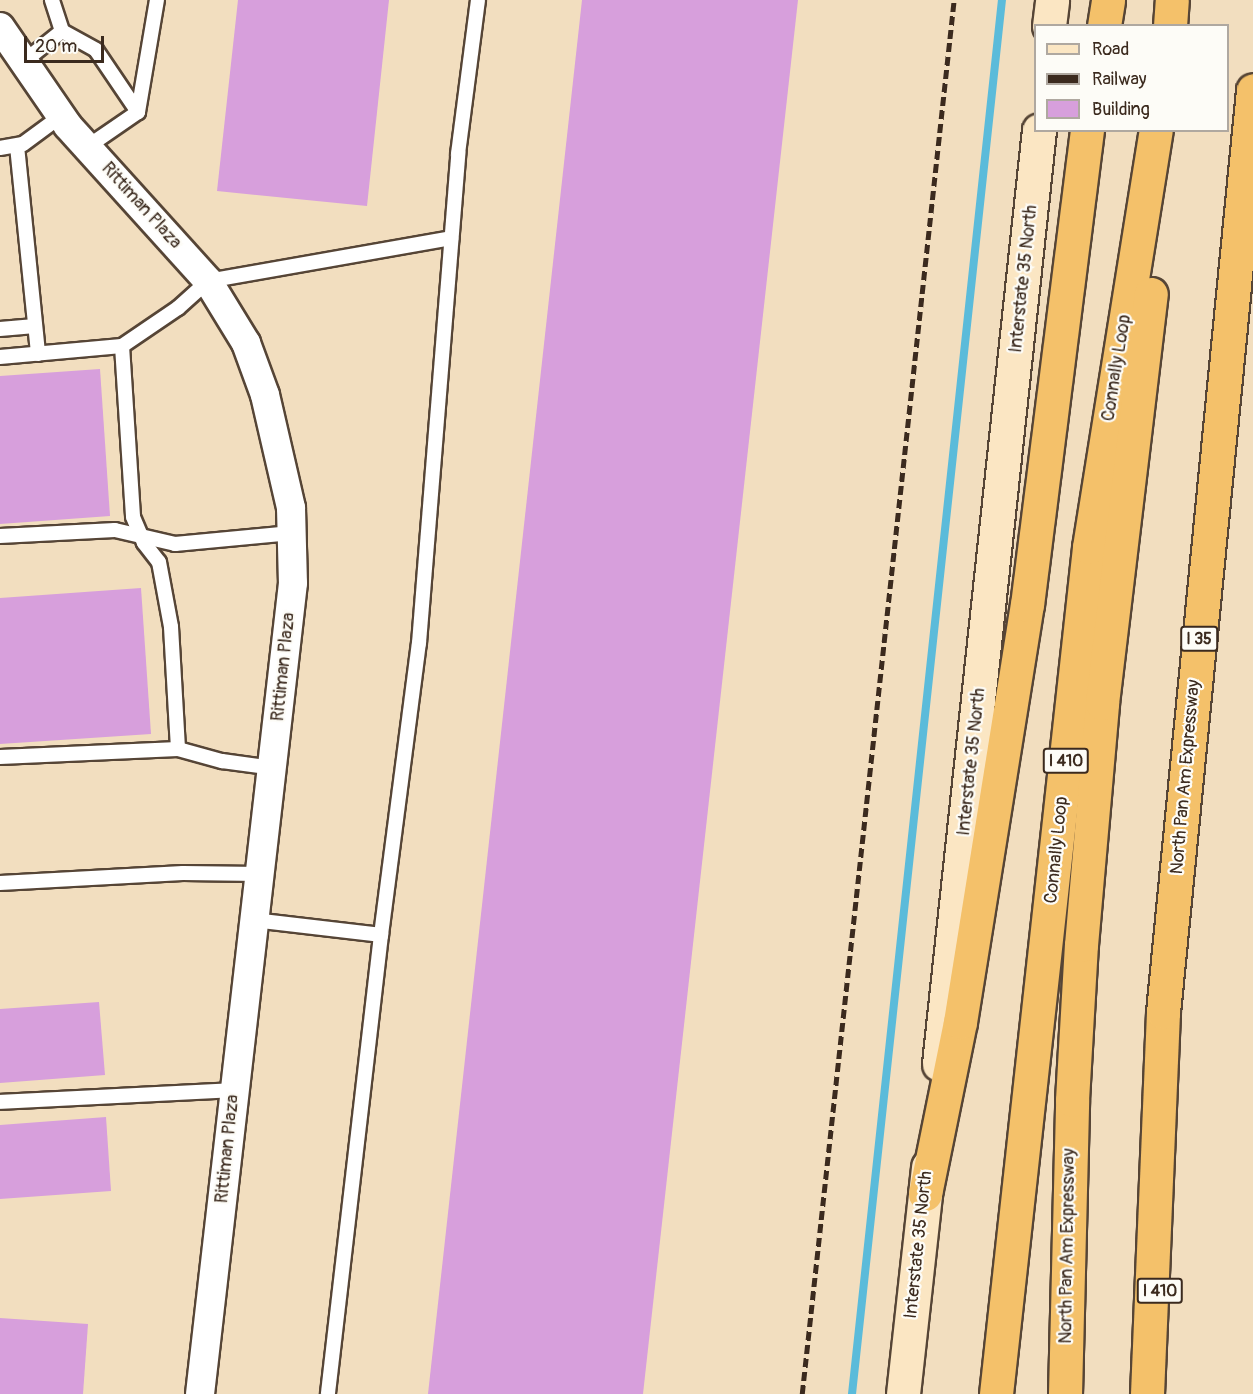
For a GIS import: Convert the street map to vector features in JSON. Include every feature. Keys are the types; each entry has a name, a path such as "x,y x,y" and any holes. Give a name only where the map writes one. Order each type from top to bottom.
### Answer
{"highway":[{"path":"1104,24 1108,0"},
{"path":"1170,24 1172,0"},
{"name":"North Pan Am Expressway","path":"1147,1394 1164,1001 1253,90"},
{"path":"925,1194 960,1022 1028,605 1087,132"},
{"name":"Connally Loop","path":"996,1394 1089,547 1155,132"},
{"name":"North Pan Am Expressway","path":"1065,1394 1072,1111 1081,945 1102,703 1152,285 1161,132"},
{"name":"I 410","path":"1155,1188 1165,1394"}],"main road":[{"path":"1049,24 1052,0"},
{"name":"Interstate 35 North","path":"903,1394 1039,132"}],"street":[{"name":"Rittiman Plaza","path":"0,27 22,63 61,116 208,281 246,343 266,395 291,508 293,583 200,1394"}],"lane":[{"path":"52,0 62,31 96,50 138,112"},
{"path":"87,147 138,112 157,0"},
{"path":"328,1394 381,935 419,643 451,238 478,0"},
{"path":"22,63 62,31"},
{"path":"0,148 17,146 61,116"},
{"path":"17,146 38,354"},
{"path":"0,357 122,346 178,308 208,281 451,238"},
{"path":"0,329 35,326"},
{"path":"122,346 133,517 142,537 159,562 171,627 178,749"},
{"path":"0,536 115,530 175,544 291,533"},
{"path":"0,757 178,749 222,761 273,768"},
{"path":"0,883 183,873 260,874"},
{"path":"254,920 381,935"},
{"path":"0,1102 234,1090"}],"building":[{"path":"238,0 389,0 367,206 217,191"},
{"path":"582,0 798,0 643,1394 428,1394"},
{"path":"100,369 110,516 0,524 0,376"},
{"path":"141,588 151,734 0,744 0,598"},
{"path":"99,1002 105,1075 0,1083 0,1009"},
{"path":"106,1117 111,1191 0,1199 0,1125"},
{"path":"0,1318 88,1324 83,1394 0,1394"}],"waterway":[{"path":"852,1394 1002,0"}],"railway":[{"path":"802,1394 954,0"}]}
